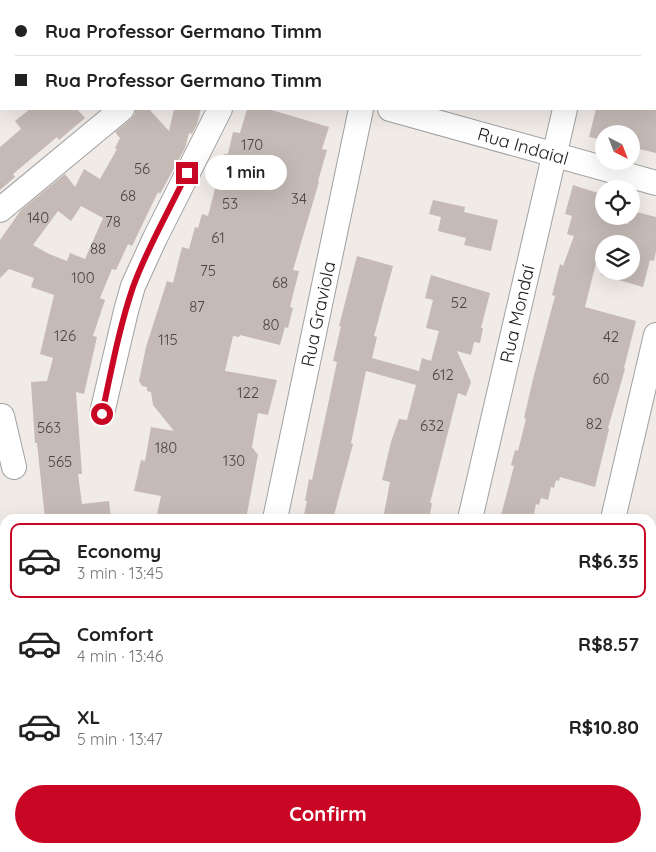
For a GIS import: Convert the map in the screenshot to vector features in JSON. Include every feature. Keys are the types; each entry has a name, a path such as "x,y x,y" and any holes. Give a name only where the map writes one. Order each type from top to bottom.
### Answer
{"street":[{"path":"0,210 121,110"},
{"path":"102,414 133,286 219,110"},
{"name":"Rua Graviola","path":"276,514 362,110"},
{"name":"Rua Indaial","path":"394,110 656,183"},
{"name":"Rua Mondaí","path":"471,514 565,110"},
{"path":"614,514 652,366 656,335"},
{"path":"0,416 2,416 14,467"}],"building":[{"path":"29,110 78,110 85,118 59,140 57,137 13,174 15,177 0,190 0,147 21,129 15,121"},
{"path":"135,110 150,110 169,131 174,110 201,110 192,134 189,133 185,148 160,194 158,192 132,246 128,244 116,270 112,269 100,298 105,300 93,336 97,337 84,394 76,392 82,474 78,474 82,504 109,501 110,514 44,514 37,443 35,443 31,382 47,381 53,358 40,354 54,295 31,287 34,278 9,269 0,278 0,240 21,210 65,174 75,187 84,169 100,179 117,149 115,148 120,138 115,132 135,114","holes":["81,206 103,218 85,259 70,253 67,261 33,245 58,211 71,221"]},
{"path":"247,110 271,110 329,127 322,149 327,150 319,182 293,270 299,271 290,307 293,308 288,328 285,327 280,345 240,335 239,337 233,336 225,371 277,380 268,415 258,413 252,447 258,455 247,514 157,514 161,496 134,491 141,460 145,461 151,427 174,431 153,405 151,392 147,391 147,387 142,386 139,381 146,347 167,281 173,283 182,247 189,249 195,227 198,228 202,214 208,216 224,154 228,154 233,132 240,133"},
{"path":"596,110 656,110 656,153 640,149 640,125 595,125 595,138 589,137"},
{"path":"573,185 595,192 595,225 640,225 640,213 656,217 656,251 654,261 650,260 643,287 618,280 640,280 640,235 595,235 595,268 585,307 636,321 625,369 608,428 595,487 560,477 559,481 556,480 554,488 551,487 548,500 541,498 539,505 536,504 534,514 501,514 514,466 511,465 515,450 518,451 533,379 555,296 552,295 560,264 563,266 574,236 567,234 572,216 565,214"},
{"path":"433,200 465,207 464,212 498,220 491,251 464,245 466,238 438,231 441,217 429,214"},
{"path":"357,256 393,266 374,336 377,337 372,358 419,371 422,358 431,361 439,331 426,328 433,300 425,298 431,275 490,293 481,328 483,328 480,343 474,342 471,355 457,351 471,382 466,396 458,393 430,503 432,503 430,514 384,514 390,482 382,480 391,442 399,419 407,420 416,385 366,371 351,443 353,444 334,514 304,514 309,479 312,480 337,362 333,361 341,326 339,326"}],"route":[{"path":"102,414 133,286 187,173"}]}
